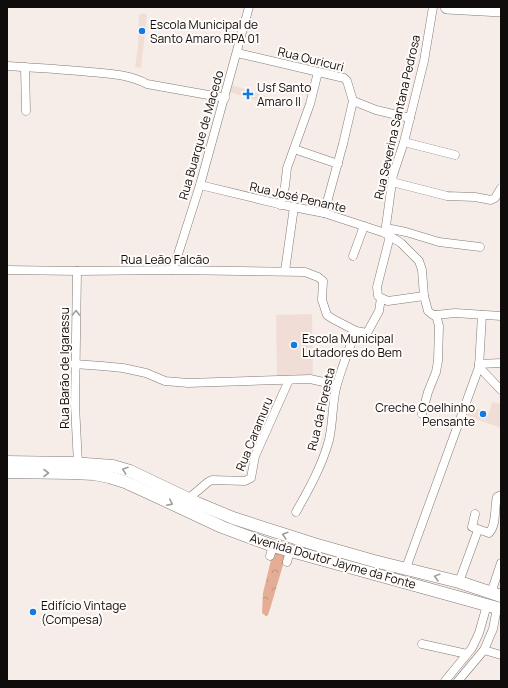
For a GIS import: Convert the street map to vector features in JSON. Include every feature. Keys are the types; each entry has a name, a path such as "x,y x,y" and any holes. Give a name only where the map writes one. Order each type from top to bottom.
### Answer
{"main road":[{"path":"447,7 501,10"},
{"name":"Avenida Doutor Jayme da Fonte","path":"7,462 113,466 233,518 314,544 463,584 496,602"},
{"name":"Avenida Doutor Jayme da Fonte","path":"7,472 71,472 109,477 125,482 147,492 271,551 288,556 303,554 386,576 496,602"},
{"path":"303,554 307,548 314,544"},
{"path":"386,576 394,574 460,593 465,591 463,584"}],"street":[{"name":"Rua Buarque de Macedo","path":"173,270 200,185 250,7"},
{"name":"Rua Severina Santana Pedrosa","path":"356,331 367,333 379,311 382,298 378,296 377,288 387,232 392,182 404,142 424,61 433,7"},
{"name":"Rua Ouricuri","path":"237,53 345,78 353,100"},
{"path":"7,66 48,68 130,77 147,84 225,98"},
{"path":"25,67 26,111"},
{"path":"280,204 285,186 287,168 310,104 318,72"},
{"path":"324,213 338,164 353,100 376,110 410,118"},
{"path":"404,142 454,155"},
{"path":"294,149 338,164"},
{"path":"392,182 446,196 475,197 491,200 495,198 501,188"},
{"name":"Rua José Penante","path":"200,185 324,213 387,232"},
{"path":"286,271 294,207"},
{"path":"353,256 364,226"},
{"path":"387,232 406,232 439,242 480,246"},
{"path":"387,232 419,260 422,270 424,296 428,311 436,315 455,313 501,316"},
{"name":"Rua Leão Falcão","path":"7,270 305,272 312,274 324,283 322,300 327,315 356,331"},
{"name":"Rua Barão de Igarassu","path":"77,271 74,405 78,464"},
{"path":"382,298 382,300 390,300 424,296"},
{"path":"379,311 390,300"},
{"path":"422,414 437,367 439,326 436,315"},
{"path":"406,568 479,365 482,315"},
{"name":"Rua da Floresta","path":"296,512 315,479 329,441 336,387 356,331"},
{"path":"479,365 501,363"},
{"path":"74,364 102,366 141,372 171,382 310,379 328,383 336,387"},
{"path":"479,365 501,390"},
{"name":"Rua Caramuru","path":"188,499 212,480 245,480 252,478 255,456 289,380"},
{"path":"475,514 472,527 489,533 491,530 496,500 500,496"},
{"path":"463,584 478,530"},
{"path":"458,681 484,650 493,629 501,563"},
{"path":"444,681 465,657 476,641 496,602"},
{"path":"422,644 465,657 470,667"},
{"path":"484,650 501,655"}],"shaded area":[{"name":"Escola Municipal de Santo Amaro RPA 01","path":"143,13 147,15 141,68 135,67 138,47 139,15"},
{"name":"Usf Santo Amaro II","path":"232,85 266,96 266,98 271,100 270,105 230,92"},
{"name":"Escola Municipal Lutadores do Bem","path":"312,314 313,374 277,377 276,315"},
{"name":"Creche Coelhinho Pensante","path":"492,402 501,404 501,428 465,415 468,406 489,413"}],"green space":[{"path":"273,552 286,555 270,609 268,615 266,616 262,613 263,593"}],"place":[{"name":"Escola Municipal de Santo Amaro RPA 01","path":"142,31"},
{"name":"Usf Santo Amaro II","path":"248,94"},
{"name":"Escola Municipal Lutadores do Bem","path":"294,345"},
{"name":"Creche Coelhinho Pensante","path":"483,414"},
{"name":"Edifício Vintage (Compesa)","path":"33,612"}]}
